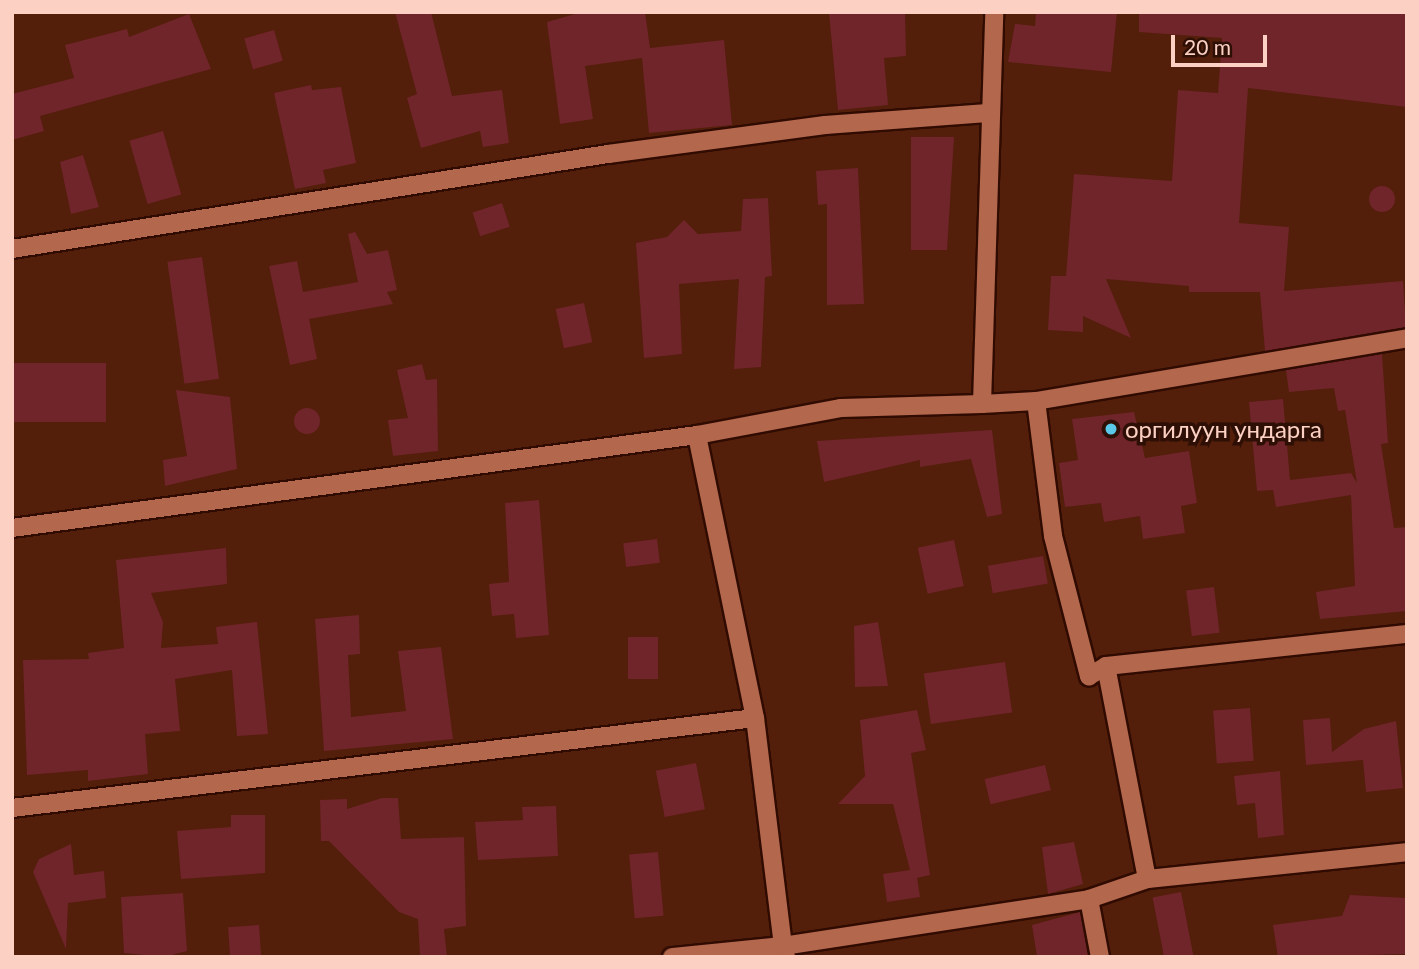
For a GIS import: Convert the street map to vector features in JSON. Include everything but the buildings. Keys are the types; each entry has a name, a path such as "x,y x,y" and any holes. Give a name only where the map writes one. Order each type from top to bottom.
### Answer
{"street":[{"path":"982,404 988,114 994,12"},
{"path":"12,249 608,154 825,124 988,114"},
{"path":"12,528 697,435 841,408 1036,401 1407,338"},
{"path":"1036,401 1054,536 1089,676 1106,666 1407,634"},
{"path":"697,435 755,718 785,951"},
{"path":"1106,666 1147,879"},
{"path":"12,808 755,718"},
{"path":"672,957 785,951 1089,899 1147,879 1407,852"},
{"path":"1089,899 1100,957"}],"place":[{"name":"оргилуун ундарга","path":"1111,429"}]}
